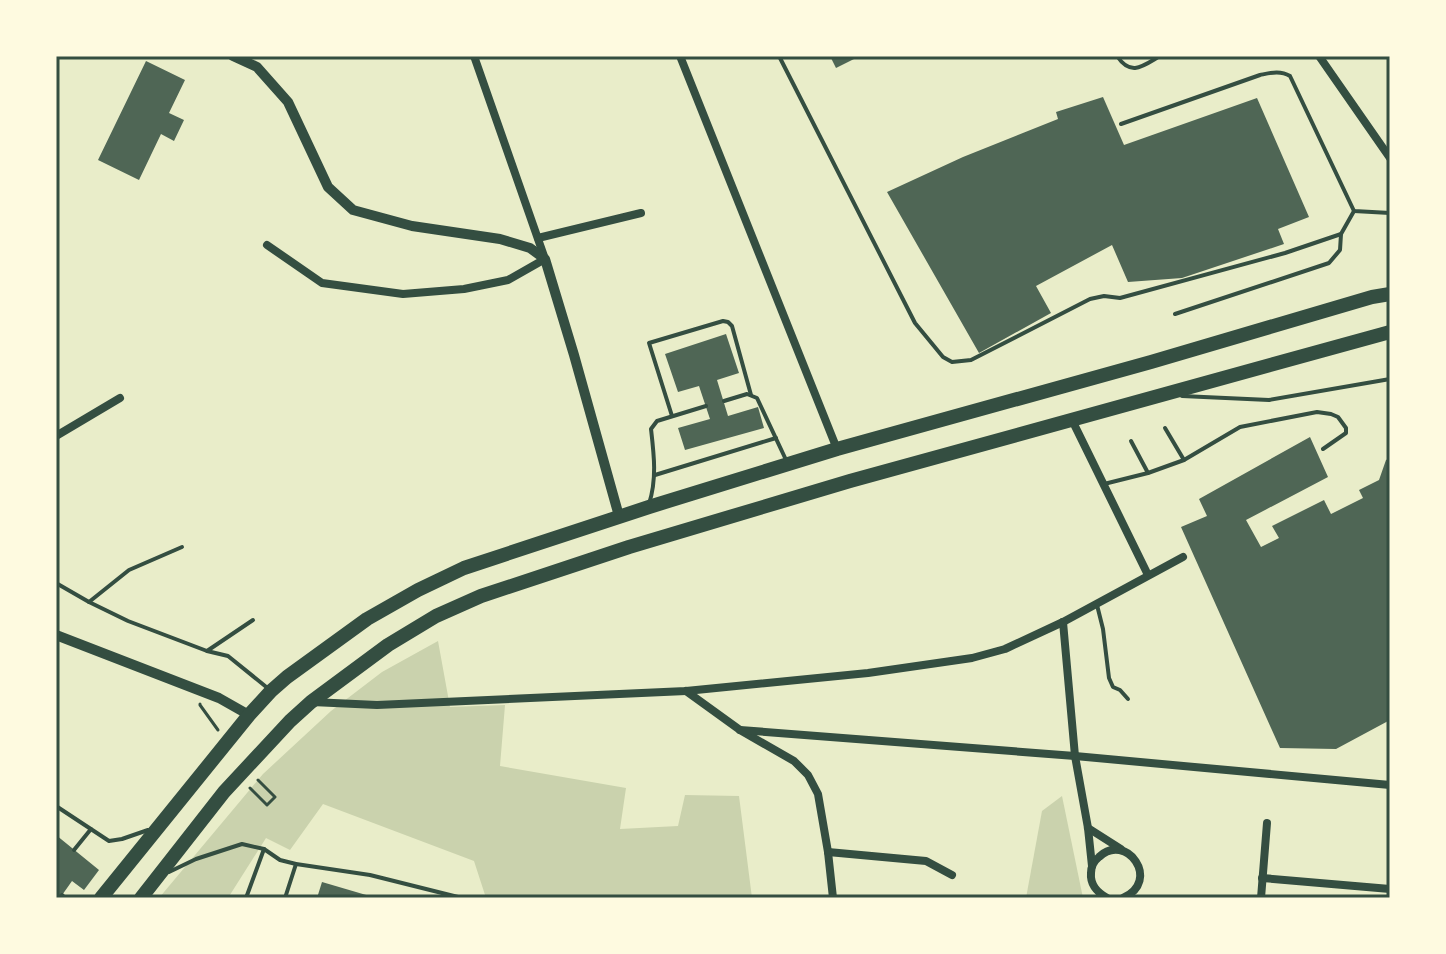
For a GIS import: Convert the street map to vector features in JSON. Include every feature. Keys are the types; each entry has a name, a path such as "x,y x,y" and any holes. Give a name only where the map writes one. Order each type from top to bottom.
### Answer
{"highway":[{"path":"101,898 271,691 367,619 464,568 619,516 837,449 1390,294"},
{"path":"141,898 224,792 290,721 388,645 436,616 481,596 717,520 1390,332"}],"street":[{"path":"233,56 257,67 288,102 328,187 353,210 412,226 500,239 530,248 545,259"},
{"path":"474,56 545,259 619,516"},
{"path":"680,56 837,449"},
{"path":"1319,56 1390,158"},
{"path":"538,238 641,213"},
{"path":"267,245 322,283 403,294 464,289 508,280 545,259"},
{"path":"56,436 120,398"},
{"path":"1072,420 1148,575"},
{"path":"311,702 377,705 686,691 868,673 972,658 1005,649 1063,622 1183,557"},
{"path":"1063,622 1075,756 1088,828 1091,876 1093,885 1107,898"},
{"path":"56,635 219,698 249,715"},
{"path":"686,691 740,730 794,761 808,775 818,794 833,898"},
{"path":"740,730 1390,785"},
{"path":"1261,898 1267,823"},
{"path":"1088,828 1138,863 1138,898"},
{"path":"1092,866 1105,852 1124,851"},
{"path":"828,852 926,861 952,875"},
{"path":"1262,878 1390,889"},
{"path":"1123,898 1134,891 1139,882"},
{"path":"1353,898 1354,886"}],"lane":[{"path":"779,56 915,323 943,357 952,362 971,360 1090,299 1104,296 1120,298 1285,253 1341,234"},
{"path":"1117,56 1131,69 1160,56"},
{"path":"1121,124 1260,75 1286,73 1354,211"},
{"path":"1175,314 1329,263 1340,250 1341,234 1354,211"},
{"path":"1354,211 1390,213"},
{"path":"672,416 649,343 723,321 732,326 751,395"},
{"path":"1155,396 1269,400 1390,379"},
{"path":"724,401 747,394 757,398 788,464"},
{"path":"649,507 655,475 651,429 657,421 706,406"},
{"path":"1104,484 1184,460 1240,427 1317,412 1338,417 1346,428 1346,433 1323,449"},
{"path":"1165,428 1184,460"},
{"path":"655,475 776,438"},
{"path":"1131,441 1148,473"},
{"path":"89,602 129,570 182,547"},
{"path":"56,583 128,621 228,656 271,691"},
{"path":"1097,603 1109,678 1113,687 1128,699"},
{"path":"207,651 253,620"},
{"path":"56,806 109,841 141,833 164,820"},
{"path":"74,850 91,829"},
{"path":"156,878 196,859 242,844 264,849 280,860 296,864 370,875 462,898"},
{"path":"246,898 264,849"},
{"path":"285,898 296,864"}],"path":[{"path":"200,705 215,727"},
{"path":"255,794 267,805 275,797 262,785"}],"green space":[{"path":"438,641 450,707 505,705 500,766 626,788 620,829 678,826 685,795 739,796 752,898 486,898 474,861 323,804 290,850 266,838 228,898 159,898 263,774 331,711 382,672"},
{"path":"1062,796 1083,898 1026,898 1042,811"}],"building":[{"path":"830,56 860,56 836,68"},
{"path":"146,61 185,80 169,113 184,120 174,141 161,134 139,180 98,160"},
{"path":"1103,97 1124,145 1257,98 1309,217 1278,229 1284,244 1182,278 1128,282 1112,245 1036,286 1051,313 979,353 887,192 1058,119 1056,112"},
{"path":"726,334 739,373 717,380 728,416 758,407 764,428 685,450 678,428 710,419 699,386 678,392 665,354"},
{"path":"1310,437 1328,477 1246,520 1261,547 1279,538 1272,526 1324,500 1331,514 1363,498 1359,490 1379,480 1386,460 1390,458 1390,720 1336,749 1280,748 1181,527 1207,516 1199,499"},
{"path":"56,835 99,870 84,890 72,881 60,898 56,898"},
{"path":"322,882 373,897 373,898 317,898"}]}
